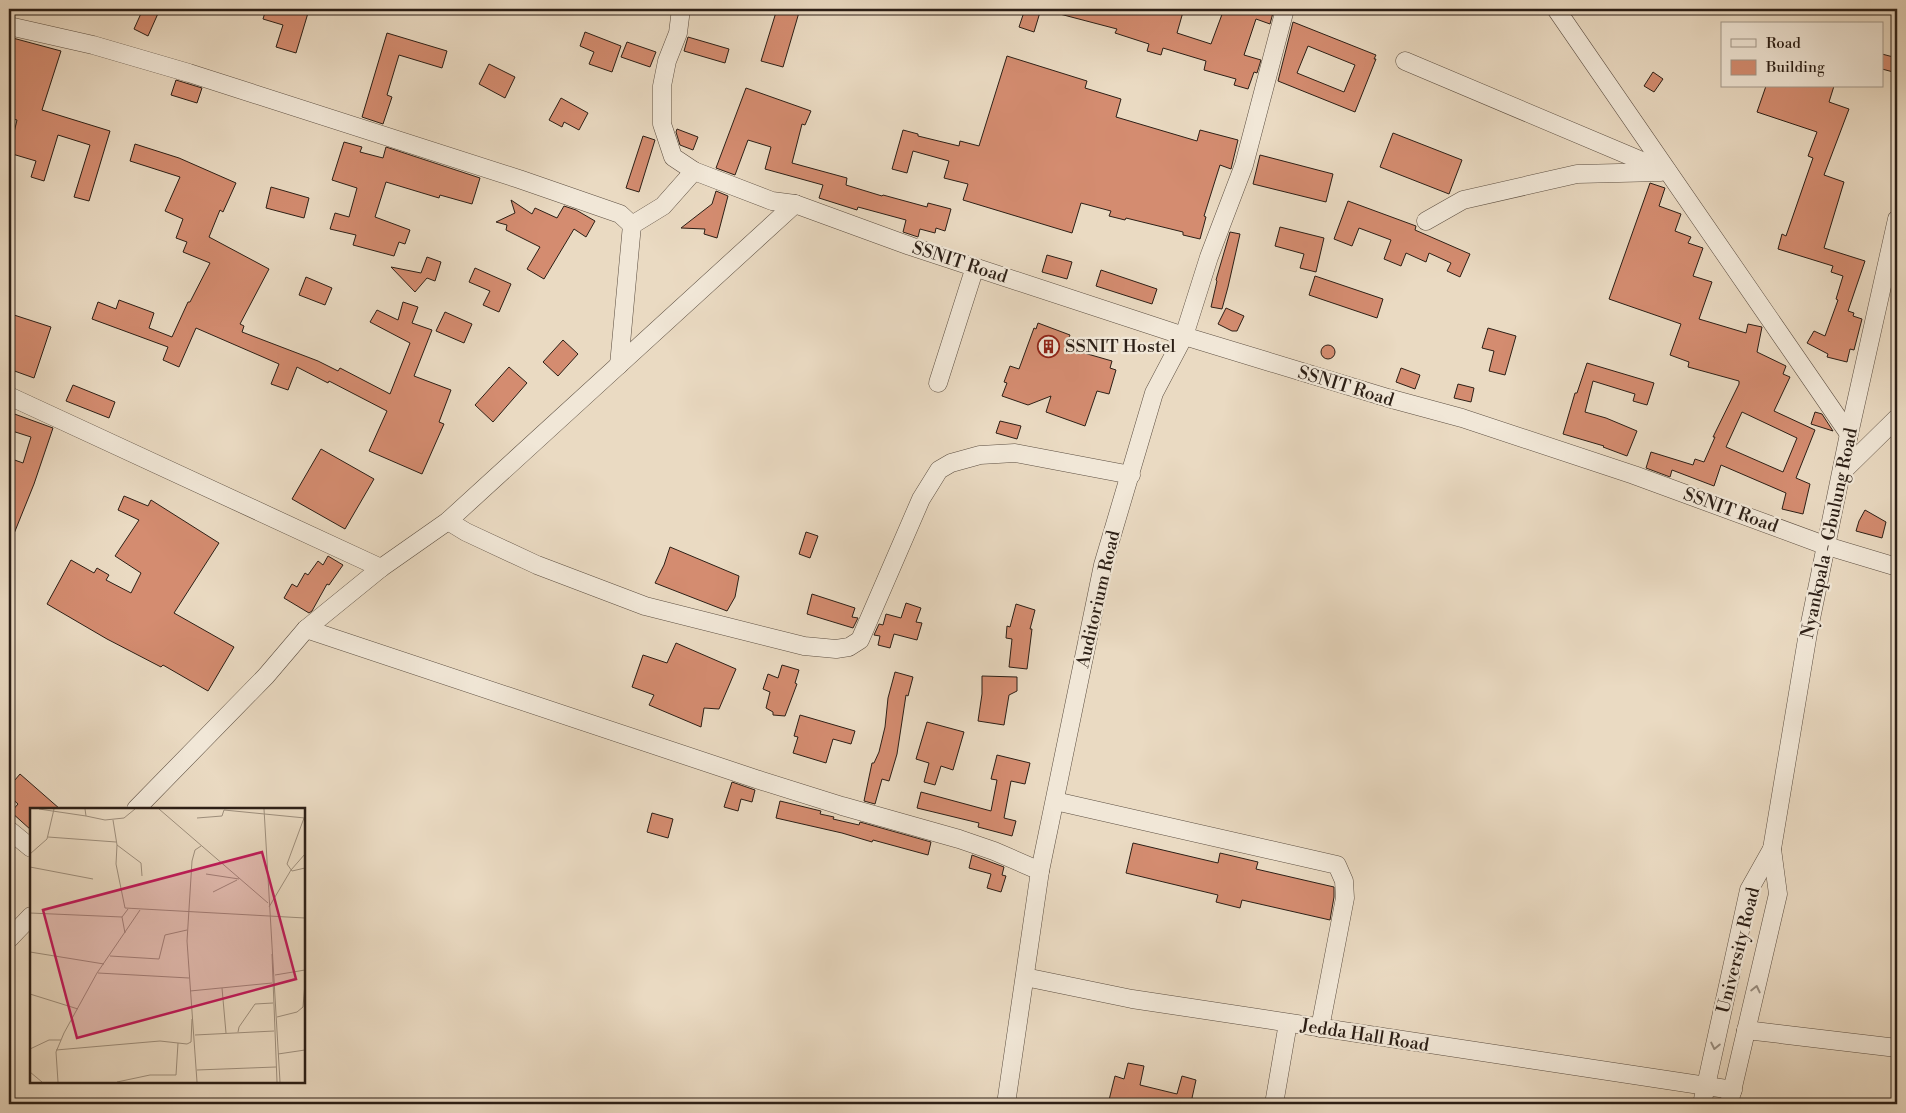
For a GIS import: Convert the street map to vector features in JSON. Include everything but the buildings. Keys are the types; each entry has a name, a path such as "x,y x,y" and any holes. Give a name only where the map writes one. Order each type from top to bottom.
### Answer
{"street":[{"name":"SSNIT Road","path":"681,9 678,33 667,61 662,86 662,124 673,157 694,171 772,201 795,204 975,267 1184,336 1388,398 1462,418 1634,475 1827,546 1897,567"},
{"name":"Auditorium Road","path":"1025,977 1040,871 1103,565 1154,392 1184,336 1209,257 1244,165 1285,9"},
{"path":"1556,9 1849,434"},
{"path":"9,26 103,48 414,145 620,214 632,225"},
{"path":"1405,61 1668,172"},
{"path":"632,225 663,206 694,171"},
{"path":"1426,221 1463,200 1577,174 1668,172"},
{"path":"137,808 266,676 306,629 381,568 448,521 795,204"},
{"name":"Nyankpala - Gbulung Road","path":"1772,849 1808,634 1849,434 1897,219"},
{"path":"619,365 632,225"},
{"path":"938,383 975,267"},
{"path":"9,396 381,568"},
{"path":"1842,472 1897,418"},
{"path":"448,521 466,532 538,565 645,606 804,646 836,649 849,647 860,640 920,499 939,470 951,463 980,455 1015,453 1131,475"},
{"path":"306,629 766,782 959,839 994,851 1040,871"},
{"path":"1055,802 1337,865 1344,881 1345,898 1320,1028"},
{"path":"9,830 30,847"},
{"name":"University Road","path":"1731,1097 1778,894 1772,849"},
{"name":"University Road","path":"1702,1104 1749,890 1772,849"},
{"path":"9,939 30,917"},
{"path":"1006,1104 1025,977"},
{"name":"Jedda Hall Road","path":"1025,977 1132,1000 1706,1086 1731,1097"},
{"path":"1274,1104 1288,1023"},
{"path":"1746,1030 1897,1048"}],"place":[{"name":"SSNIT Hostel","path":"1049,346"}]}
